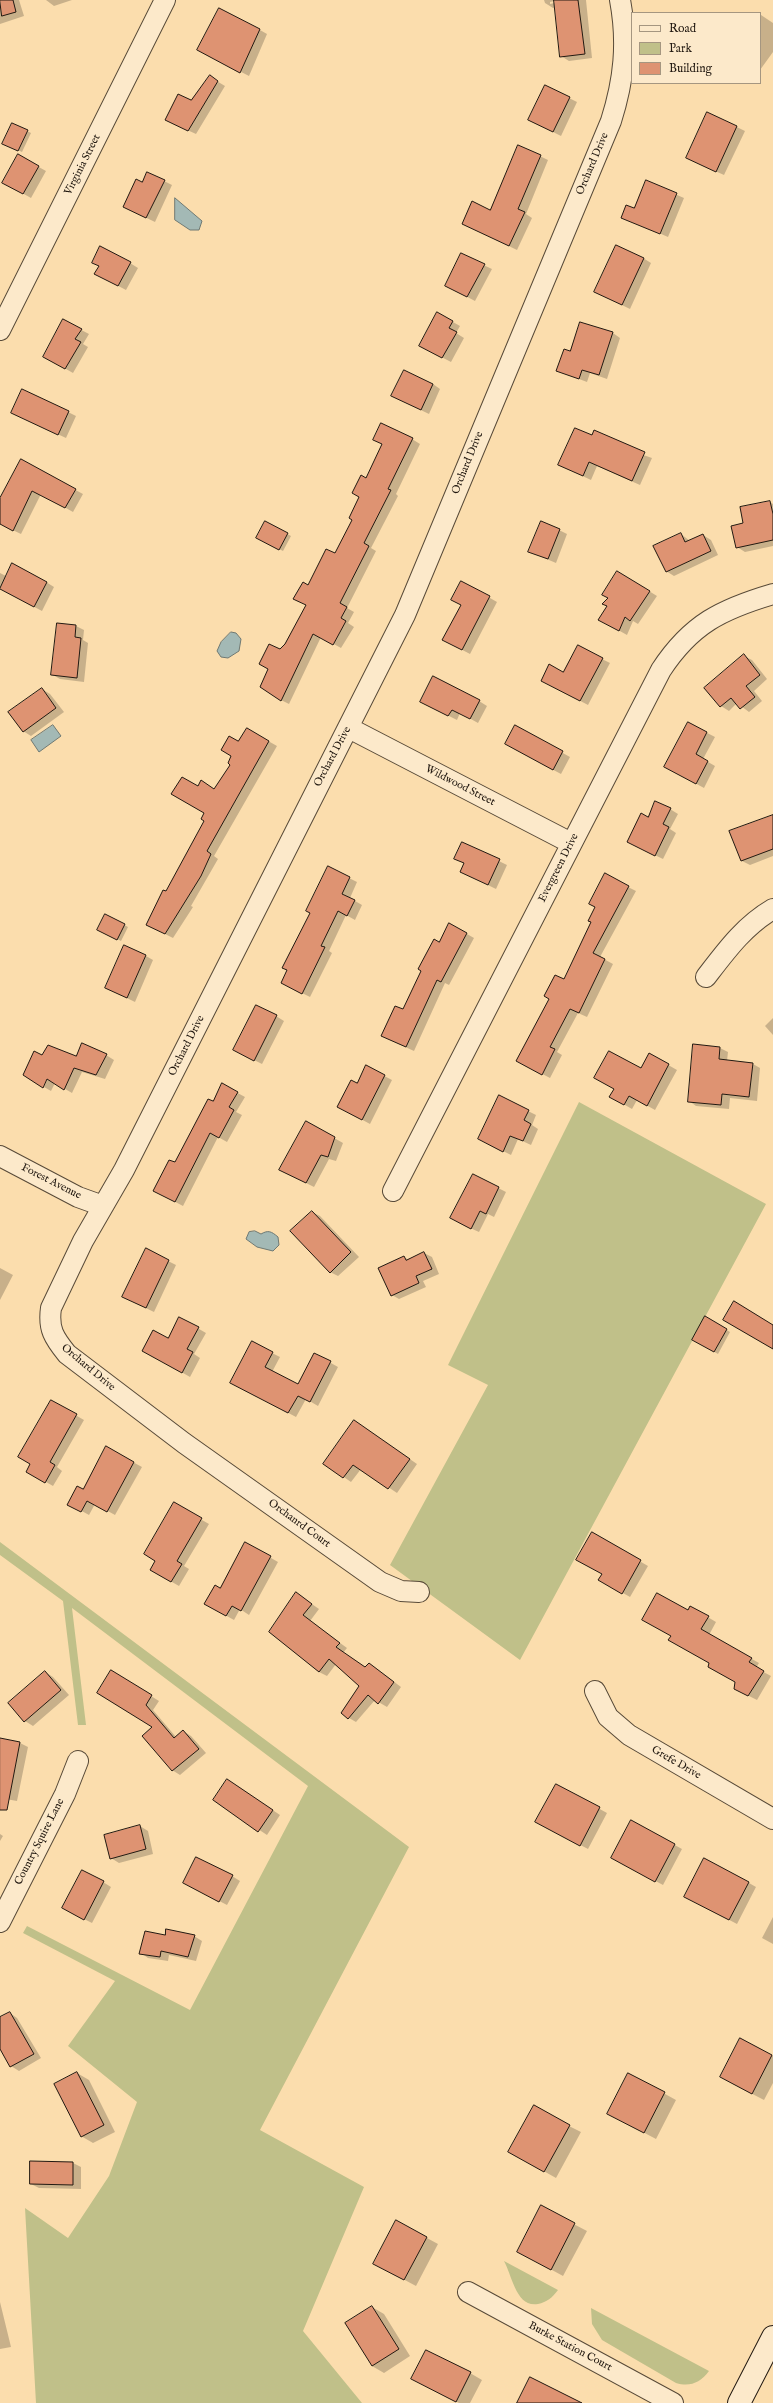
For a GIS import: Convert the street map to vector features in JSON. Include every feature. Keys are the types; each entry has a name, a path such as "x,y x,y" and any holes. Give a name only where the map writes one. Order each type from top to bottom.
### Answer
{"street":[{"name":"Virginia Street","path":"0,330 165,0"},
{"name":"Orchard Drive","path":"184,1443 67,1354 50,1330 51,1308 83,1241 124,1170 349,728 405,615 430,559 466,466 611,121 624,71 625,33 620,0"},
{"name":"Evergreen Drive","path":"393,1191 661,670 674,651 701,624 741,604 773,594"},
{"name":"Wildwood Street","path":"349,728 571,843"},
{"path":"706,977 736,940 756,919 773,909"},
{"name":"Forest Avenue","path":"0,1156 78,1197 103,1206"},
{"name":"Orchanrd Court","path":"184,1443 380,1582 402,1591 419,1592"},
{"name":"Grefe Drive","path":"595,1691 608,1717 629,1735 773,1819"},
{"name":"Country Squire Lane","path":"0,1922 65,1794 78,1761"},
{"name":"Burke Station Court","path":"468,2292 673,2403"},
{"path":"739,2403 773,2337"}],"green space":[{"path":"579,1102 766,1204 520,1660 390,1565 488,1385 448,1365"},
{"path":"0,1542 409,1847 260,2130 364,2187 303,2331 362,2403 36,2403 25,2208 68,2238 109,2176 137,2102 68,2046 115,1981 23,1933 27,1926 190,2010 308,1786 72,1608 86,1725 78,1725 63,1601 0,1555"},
{"path":"504,2261 558,2290 549,2299 538,2304 531,2304 525,2301 516,2289"},
{"path":"591,2308 709,2371 706,2375 694,2383 676,2383 602,2340 592,2324"}],"water":[{"path":"175,198 202,221 199,230 190,230 175,220"},
{"path":"231,632 236,633 241,639 239,651 228,658 221,657 217,651 221,642"},
{"path":"53,725 61,736 39,752 31,740"},
{"path":"255,1231 261,1234 266,1232 273,1233 278,1237 279,1245 273,1251 257,1247 246,1239 249,1232"}],"building":[{"path":"0,0 13,0 16,12 2,16"},
{"path":"554,0 578,0 585,54 560,57"},
{"path":"219,8 260,29 240,73 197,50"},
{"path":"210,75 218,81 188,131 165,120 178,94 191,100"},
{"path":"545,85 570,97 553,132 528,120"},
{"path":"707,112 737,126 716,172 686,158"},
{"path":"12,123 28,130 18,151 2,144"},
{"path":"518,145 541,155 518,209 525,212 509,246 462,224 472,201 490,210"},
{"path":"18,154 39,166 23,194 2,183"},
{"path":"147,172 165,180 146,218 123,207 136,179 142,182"},
{"path":"646,180 677,193 660,234 621,218 626,205 634,208"},
{"path":"616,245 644,258 622,305 594,292"},
{"path":"100,246 131,262 118,286 94,274 99,266 92,263"},
{"path":"461,253 485,264 467,297 445,286"},
{"path":"437,312 453,321 449,328 457,332 442,358 419,346"},
{"path":"63,319 82,329 75,339 81,342 65,369 43,357"},
{"path":"580,322 613,332 599,375 582,370 579,379 556,371 564,349 570,351"},
{"path":"404,370 433,384 421,410 391,396"},
{"path":"22,389 69,411 58,435 11,413"},
{"path":"381,423 413,438 388,489 391,490 364,543 369,546 340,603 347,607 341,618 346,621 333,645 313,634 281,701 260,687 268,669 259,664 269,644 280,649 285,644 306,605 293,599 303,582 308,585 326,549 335,553 352,520 349,518 359,497 352,493 361,475 366,478 382,444 373,440"},
{"path":"575,428 592,435 594,430 645,452 632,481 589,462 583,476 558,465"},
{"path":"21,459 76,489 65,508 32,491 13,531 0,524 0,498"},
{"path":"770,501 773,514 773,540 736,548 731,526 743,523 740,507"},
{"path":"265,521 288,533 279,550 256,538"},
{"path":"541,521 560,529 548,559 528,552"},
{"path":"681,533 685,542 703,534 711,551 666,572 653,546"},
{"path":"12,563 47,582 34,607 0,589"},
{"path":"617,571 650,591 630,621 625,617 619,631 598,620 607,606 602,604 608,598 602,595"},
{"path":"461,581 490,596 462,650 442,640 461,605 451,600"},
{"path":"57,623 76,625 75,637 81,638 77,678 51,675"},
{"path":"578,645 603,658 580,701 541,681 549,664 563,672"},
{"path":"744,654 760,675 746,686 755,697 740,709 731,698 720,707 704,688"},
{"path":"433,676 480,700 470,719 452,710 448,716 420,702"},
{"path":"42,688 56,708 23,732 8,712"},
{"path":"688,722 707,732 696,754 708,761 696,784 664,767"},
{"path":"515,725 563,751 553,770 505,744"},
{"path":"247,728 269,741 207,851 211,854 201,876 165,934 146,925 163,890 166,891 204,821 201,819 204,813 171,794 182,777 198,786 201,780 214,789 230,765 228,763 231,756 221,750 229,736 238,741"},
{"path":"655,801 671,808 663,824 669,827 655,856 627,842 641,813 648,817"},
{"path":"773,815 773,849 741,861 729,831"},
{"path":"462,842 500,859 488,885 460,872 464,863 454,859"},
{"path":"328,866 350,877 342,894 355,900 347,916 338,911 321,946 325,947 302,994 281,983 287,970 282,968 310,913 306,911"},
{"path":"605,873 629,886 593,953 605,959 579,1013 570,1009 550,1047 555,1049 542,1075 516,1061 549,999 544,996 555,975 564,979 591,922 588,921 595,907 589,904"},
{"path":"105,914 125,924 117,940 97,930"},
{"path":"449,923 467,933 441,982 437,980 406,1047 381,1036 395,1006 403,1009 421,971 418,969 434,939 439,942"},
{"path":"124,945 146,955 127,998 105,988"},
{"path":"256,1005 277,1015 254,1061 233,1050"},
{"path":"82,1043 107,1054 96,1075 74,1068 64,1090 47,1079 43,1088 23,1075 34,1051 42,1055 48,1045 76,1056"},
{"path":"693,1044 720,1047 719,1059 753,1063 749,1097 722,1094 721,1105 688,1102"},
{"path":"609,1051 641,1068 649,1053 669,1064 647,1106 629,1096 624,1105 609,1097 614,1089 594,1078"},
{"path":"366,1065 385,1075 362,1120 337,1107 351,1080 357,1083"},
{"path":"222,1083 238,1092 229,1107 234,1110 219,1138 210,1133 175,1202 153,1191 169,1160 175,1162 208,1099 213,1101"},
{"path":"499,1095 529,1110 524,1120 531,1124 523,1141 510,1136 503,1152 478,1139"},
{"path":"306,1121 335,1137 328,1157 321,1155 306,1183 279,1170"},
{"path":"473,1174 499,1187 486,1214 480,1211 471,1229 450,1218"},
{"path":"312,1211 351,1252 330,1273 290,1231"},
{"path":"146,1248 169,1260 146,1308 122,1297"},
{"path":"424,1252 432,1269 416,1276 419,1283 391,1296 378,1268 404,1256 406,1260"},
{"path":"734,1301 773,1325 773,1349 723,1320"},
{"path":"705,1316 727,1329 714,1352 692,1340"},
{"path":"179,1317 199,1327 187,1349 193,1352 182,1373 142,1351 153,1330 168,1338"},
{"path":"252,1341 273,1352 265,1367 298,1384 314,1353 331,1361 310,1402 298,1396 288,1413 230,1383"},
{"path":"51,1400 77,1414 50,1462 55,1465 45,1483 26,1472 30,1464 18,1457"},
{"path":"354,1420 410,1459 388,1489 353,1465 343,1478 323,1464"},
{"path":"106,1446 134,1462 107,1512 87,1501 81,1512 67,1505 77,1486 83,1489"},
{"path":"174,1502 202,1518 177,1561 182,1564 171,1582 150,1570 155,1561 144,1554"},
{"path":"592,1532 641,1560 622,1594 598,1580 602,1574 576,1560"},
{"path":"245,1542 271,1556 241,1611 232,1606 226,1616 204,1604 215,1585 220,1588"},
{"path":"296,1592 312,1604 303,1615 340,1643 336,1647 365,1667 369,1663 394,1682 378,1704 368,1695 348,1719 341,1713 359,1686 329,1659 319,1672 269,1632"},
{"path":"657,1593 688,1610 690,1606 709,1616 701,1629 752,1658 749,1662 764,1671 748,1696 734,1689 735,1682 708,1667 709,1663 668,1640 671,1636 642,1620"},
{"path":"111,1670 152,1695 146,1705 174,1738 183,1730 199,1749 172,1771 142,1736 152,1727 97,1693"},
{"path":"45,1671 61,1690 24,1722 8,1703"},
{"path":"0,1738 20,1742 7,1810 0,1810"},
{"path":"227,1779 273,1810 258,1832 213,1800"},
{"path":"556,1784 600,1807 580,1846 535,1822"},
{"path":"631,1820 675,1844 655,1882 611,1858"},
{"path":"140,1825 146,1849 110,1859 104,1835"},
{"path":"196,1857 233,1875 219,1902 183,1883"},
{"path":"704,1858 749,1882 729,1920 684,1897"},
{"path":"82,1870 104,1881 84,1920 62,1908"},
{"path":"166,1929 195,1935 188,1957 161,1951 160,1957 139,1954 145,1931 165,1935"},
{"path":"10,2012 34,2054 10,2067 0,2049 0,2017"},
{"path":"740,2038 772,2055 752,2094 720,2077"},
{"path":"77,2072 104,2125 81,2137 54,2084"},
{"path":"628,2073 665,2092 644,2133 607,2114"},
{"path":"534,2105 570,2125 544,2172 508,2152"},
{"path":"30,2161 73,2162 73,2185 30,2184"},
{"path":"541,2205 575,2223 551,2270 517,2252"},
{"path":"396,2220 427,2237 404,2280 373,2264"},
{"path":"372,2306 399,2349 372,2366 345,2323"},
{"path":"426,2350 471,2372 456,2402 411,2379"},
{"path":"530,2377 582,2403 517,2403"}]}
